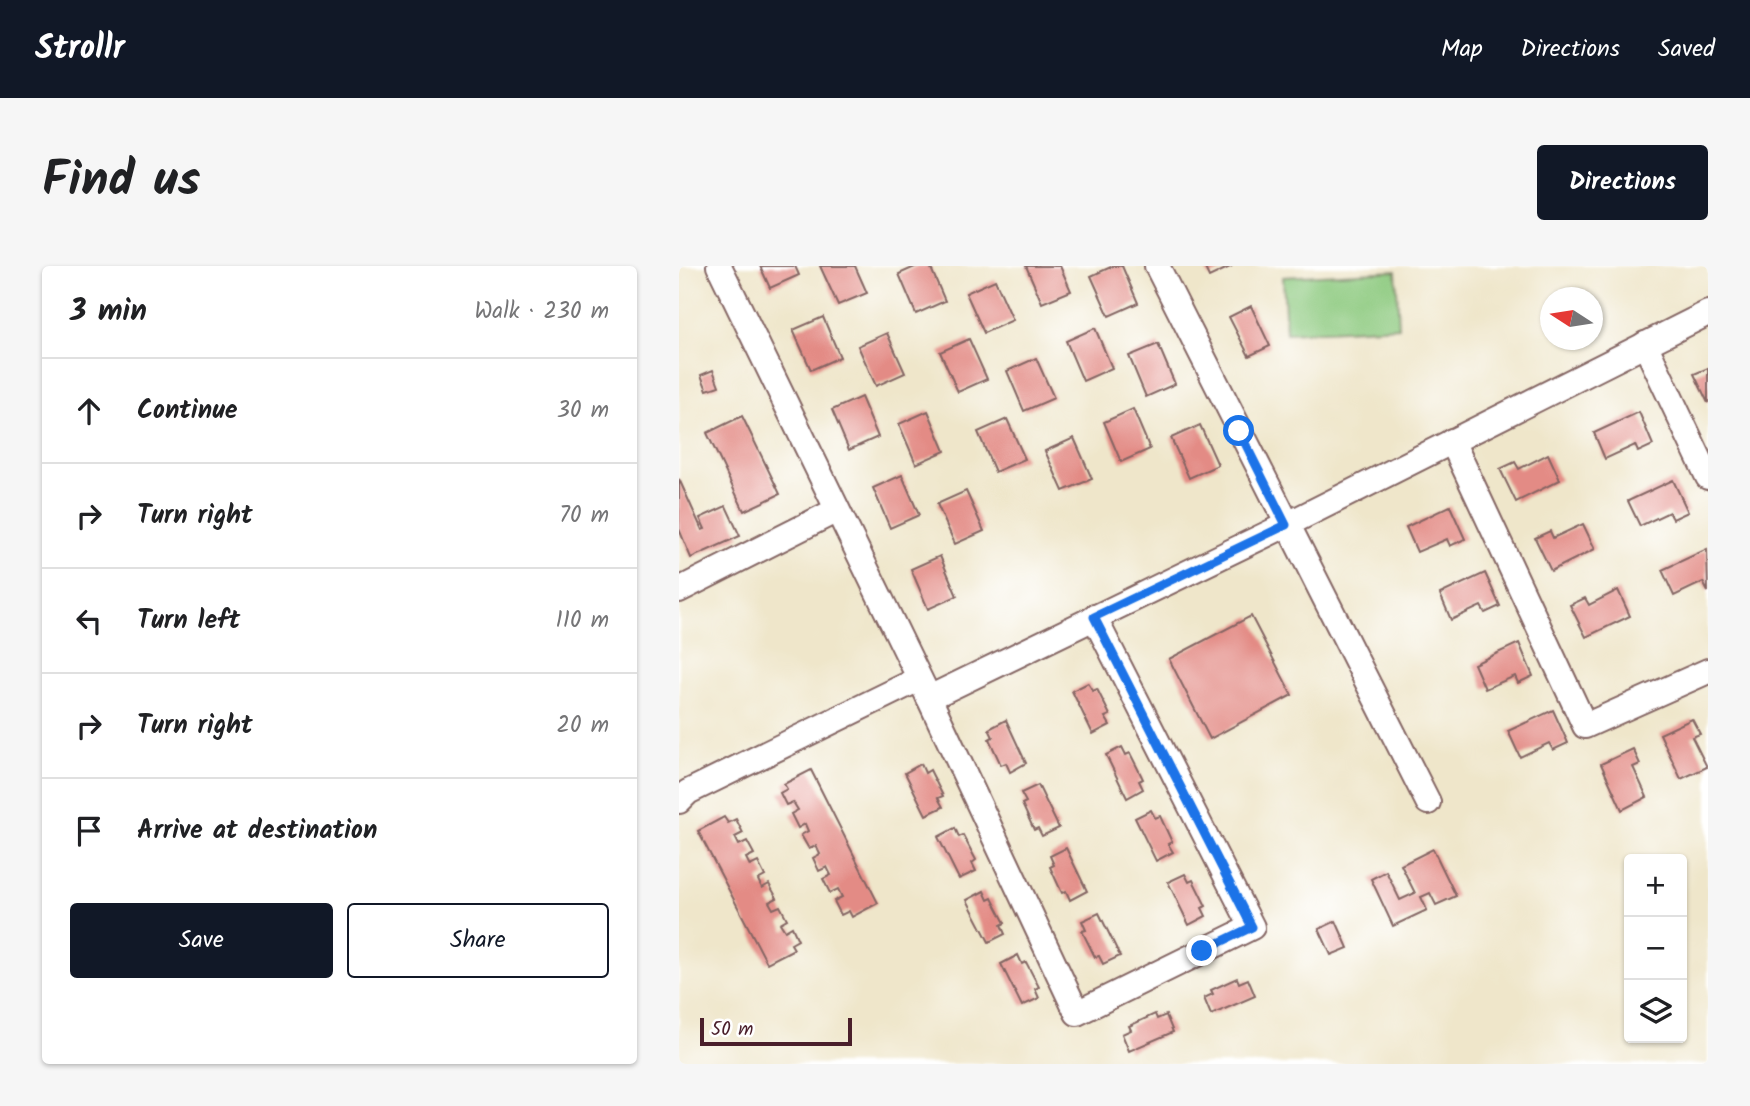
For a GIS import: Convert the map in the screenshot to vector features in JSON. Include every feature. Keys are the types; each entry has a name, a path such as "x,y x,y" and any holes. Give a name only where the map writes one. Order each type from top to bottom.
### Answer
{"lane":[{"path":"719,266 924,688 1077,1013 1252,927 1094,617"},
{"path":"1157,266 1428,802"},
{"path":"679,801 688,792 1094,617 1286,525 1708,313"},
{"path":"1645,344 1708,477"},
{"path":"1452,441 1585,726 1708,671"},
{"path":"679,590 837,510"}],"green space":[{"path":"1396,271 1399,327 1286,333 1283,277"}],"building":[{"path":"760,266 795,266 799,275 770,288"},
{"path":"820,266 855,266 867,293 838,305"},
{"path":"917,266 930,266 945,301 916,314 899,274"},
{"path":"1026,266 1060,266 1071,291 1042,303"},
{"path":"1113,266 1122,266 1138,303 1109,316 1091,276"},
{"path":"1204,266 1232,266 1209,277"},
{"path":"995,280 1013,320 984,333 966,293"},
{"path":"1251,306 1270,346 1249,356 1229,317"},
{"path":"823,317 840,357 811,370 793,330"},
{"path":"1095,328 1112,368 1083,381 1066,341"},
{"path":"887,333 905,373 876,386 858,346"},
{"path":"969,339 987,379 958,392 940,352"},
{"path":"1158,344 1175,384 1146,397 1129,356"},
{"path":"1036,358 1054,398 1024,411 1007,371"},
{"path":"1708,368 1708,403 1694,374"},
{"path":"713,370 719,386 707,390 701,375"},
{"path":"861,397 878,437 849,450 832,410"},
{"path":"1133,409 1150,449 1121,462 1104,422"},
{"path":"928,411 945,451 916,464 899,424"},
{"path":"1639,412 1653,445 1638,452 1635,445 1605,459 1594,433"},
{"path":"742,416 780,494 744,511 707,433"},
{"path":"1007,419 1025,459 995,472 978,432"},
{"path":"1200,425 1218,465 1189,478 1171,438"},
{"path":"1074,438 1092,479 1063,491 1045,451"},
{"path":"1548,454 1560,480 1516,502 1500,469 1515,462 1519,469"},
{"path":"902,475 919,515 890,528 873,488"},
{"path":"679,479 702,530 705,529 700,518 726,506 740,536 691,558 679,529"},
{"path":"1673,480 1688,512 1673,519 1669,512 1640,526 1628,501"},
{"path":"966,491 984,531 955,544 937,504"},
{"path":"1450,506 1465,539 1450,546 1447,539 1417,552 1406,527"},
{"path":"1583,524 1595,549 1551,571 1535,538 1550,531 1553,538"},
{"path":"1707,549 1708,592 1703,582 1674,596 1662,570"},
{"path":"940,556 957,596 928,609 911,569"},
{"path":"1485,573 1500,606 1485,613 1481,606 1451,620 1440,594"},
{"path":"1618,590 1630,616 1586,637 1570,605 1585,598 1589,605"},
{"path":"1251,616 1292,695 1210,739 1169,659"},
{"path":"1519,643 1533,676 1518,683 1515,676 1485,689 1474,664"},
{"path":"1088,683 1093,691 1097,689 1110,715 1105,717 1110,725 1093,734 1072,691"},
{"path":"1553,710 1568,743 1553,750 1549,743 1520,757 1508,731"},
{"path":"1692,719 1700,734 1692,737 1707,767 1681,779 1660,734"},
{"path":"1006,720 1026,763 1010,772 1006,763 1001,765 989,739 993,737 989,729"},
{"path":"1122,747 1126,755 1130,753 1143,779 1139,781 1143,789 1127,798 1106,755"},
{"path":"1633,749 1640,764 1633,767 1647,797 1622,810 1601,764"},
{"path":"921,764 925,773 930,770 943,796 938,798 943,807 926,815 905,773"},
{"path":"811,770 878,903 852,917 849,911 841,915 834,901 842,897 838,889 830,893 823,879 831,875 827,867 819,871 813,858 820,854 816,846 809,849 801,835 808,831 805,824 798,828 791,814 798,810 793,802 786,805 780,793 787,789 784,784"},
{"path":"1038,785 1059,828 1042,836 1038,828 1034,830 1022,804 1026,802 1021,793"},
{"path":"1151,810 1155,818 1160,816 1172,842 1168,844 1173,852 1156,861 1135,818"},
{"path":"724,817 728,823 736,819 743,833 735,837 739,845 747,841 754,854 746,858 750,866 758,862 765,876 758,880 762,888 769,884 777,898 769,902 773,909 780,906 787,919 780,923 785,931 792,927 798,940 791,944 794,949 767,963 698,831"},
{"path":"955,828 959,837 963,835 976,860 972,863 976,871 959,879 938,837"},
{"path":"1066,848 1087,891 1070,900 1066,891 1062,893 1050,867 1054,865 1050,856"},
{"path":"1433,849 1456,896 1436,905 1430,893 1421,897 1427,910 1393,926 1371,879 1386,871 1400,900 1415,893 1401,865"},
{"path":"1185,874 1189,882 1193,880 1206,906 1202,908 1206,916 1189,925 1168,882"},
{"path":"984,891 988,900 992,898 1005,923 1001,925 1005,934 989,942 967,900"},
{"path":"1099,913 1120,956 1103,964 1099,956 1095,957 1082,931 1086,930 1082,921"},
{"path":"1336,921 1348,948 1331,955 1319,929"},
{"path":"1018,955 1022,964 1026,962 1039,987 1035,989 1039,998 1022,1006 1001,964"},
{"path":"1237,978 1239,983 1248,979 1255,996 1211,1015 1204,998 1213,994 1211,990"},
{"path":"1155,1014 1157,1019 1166,1015 1173,1032 1129,1051 1122,1034 1131,1030 1129,1026"}],"route":[{"path":"1202,951 1252,927 1094,617 1286,525 1239,431"}]}
